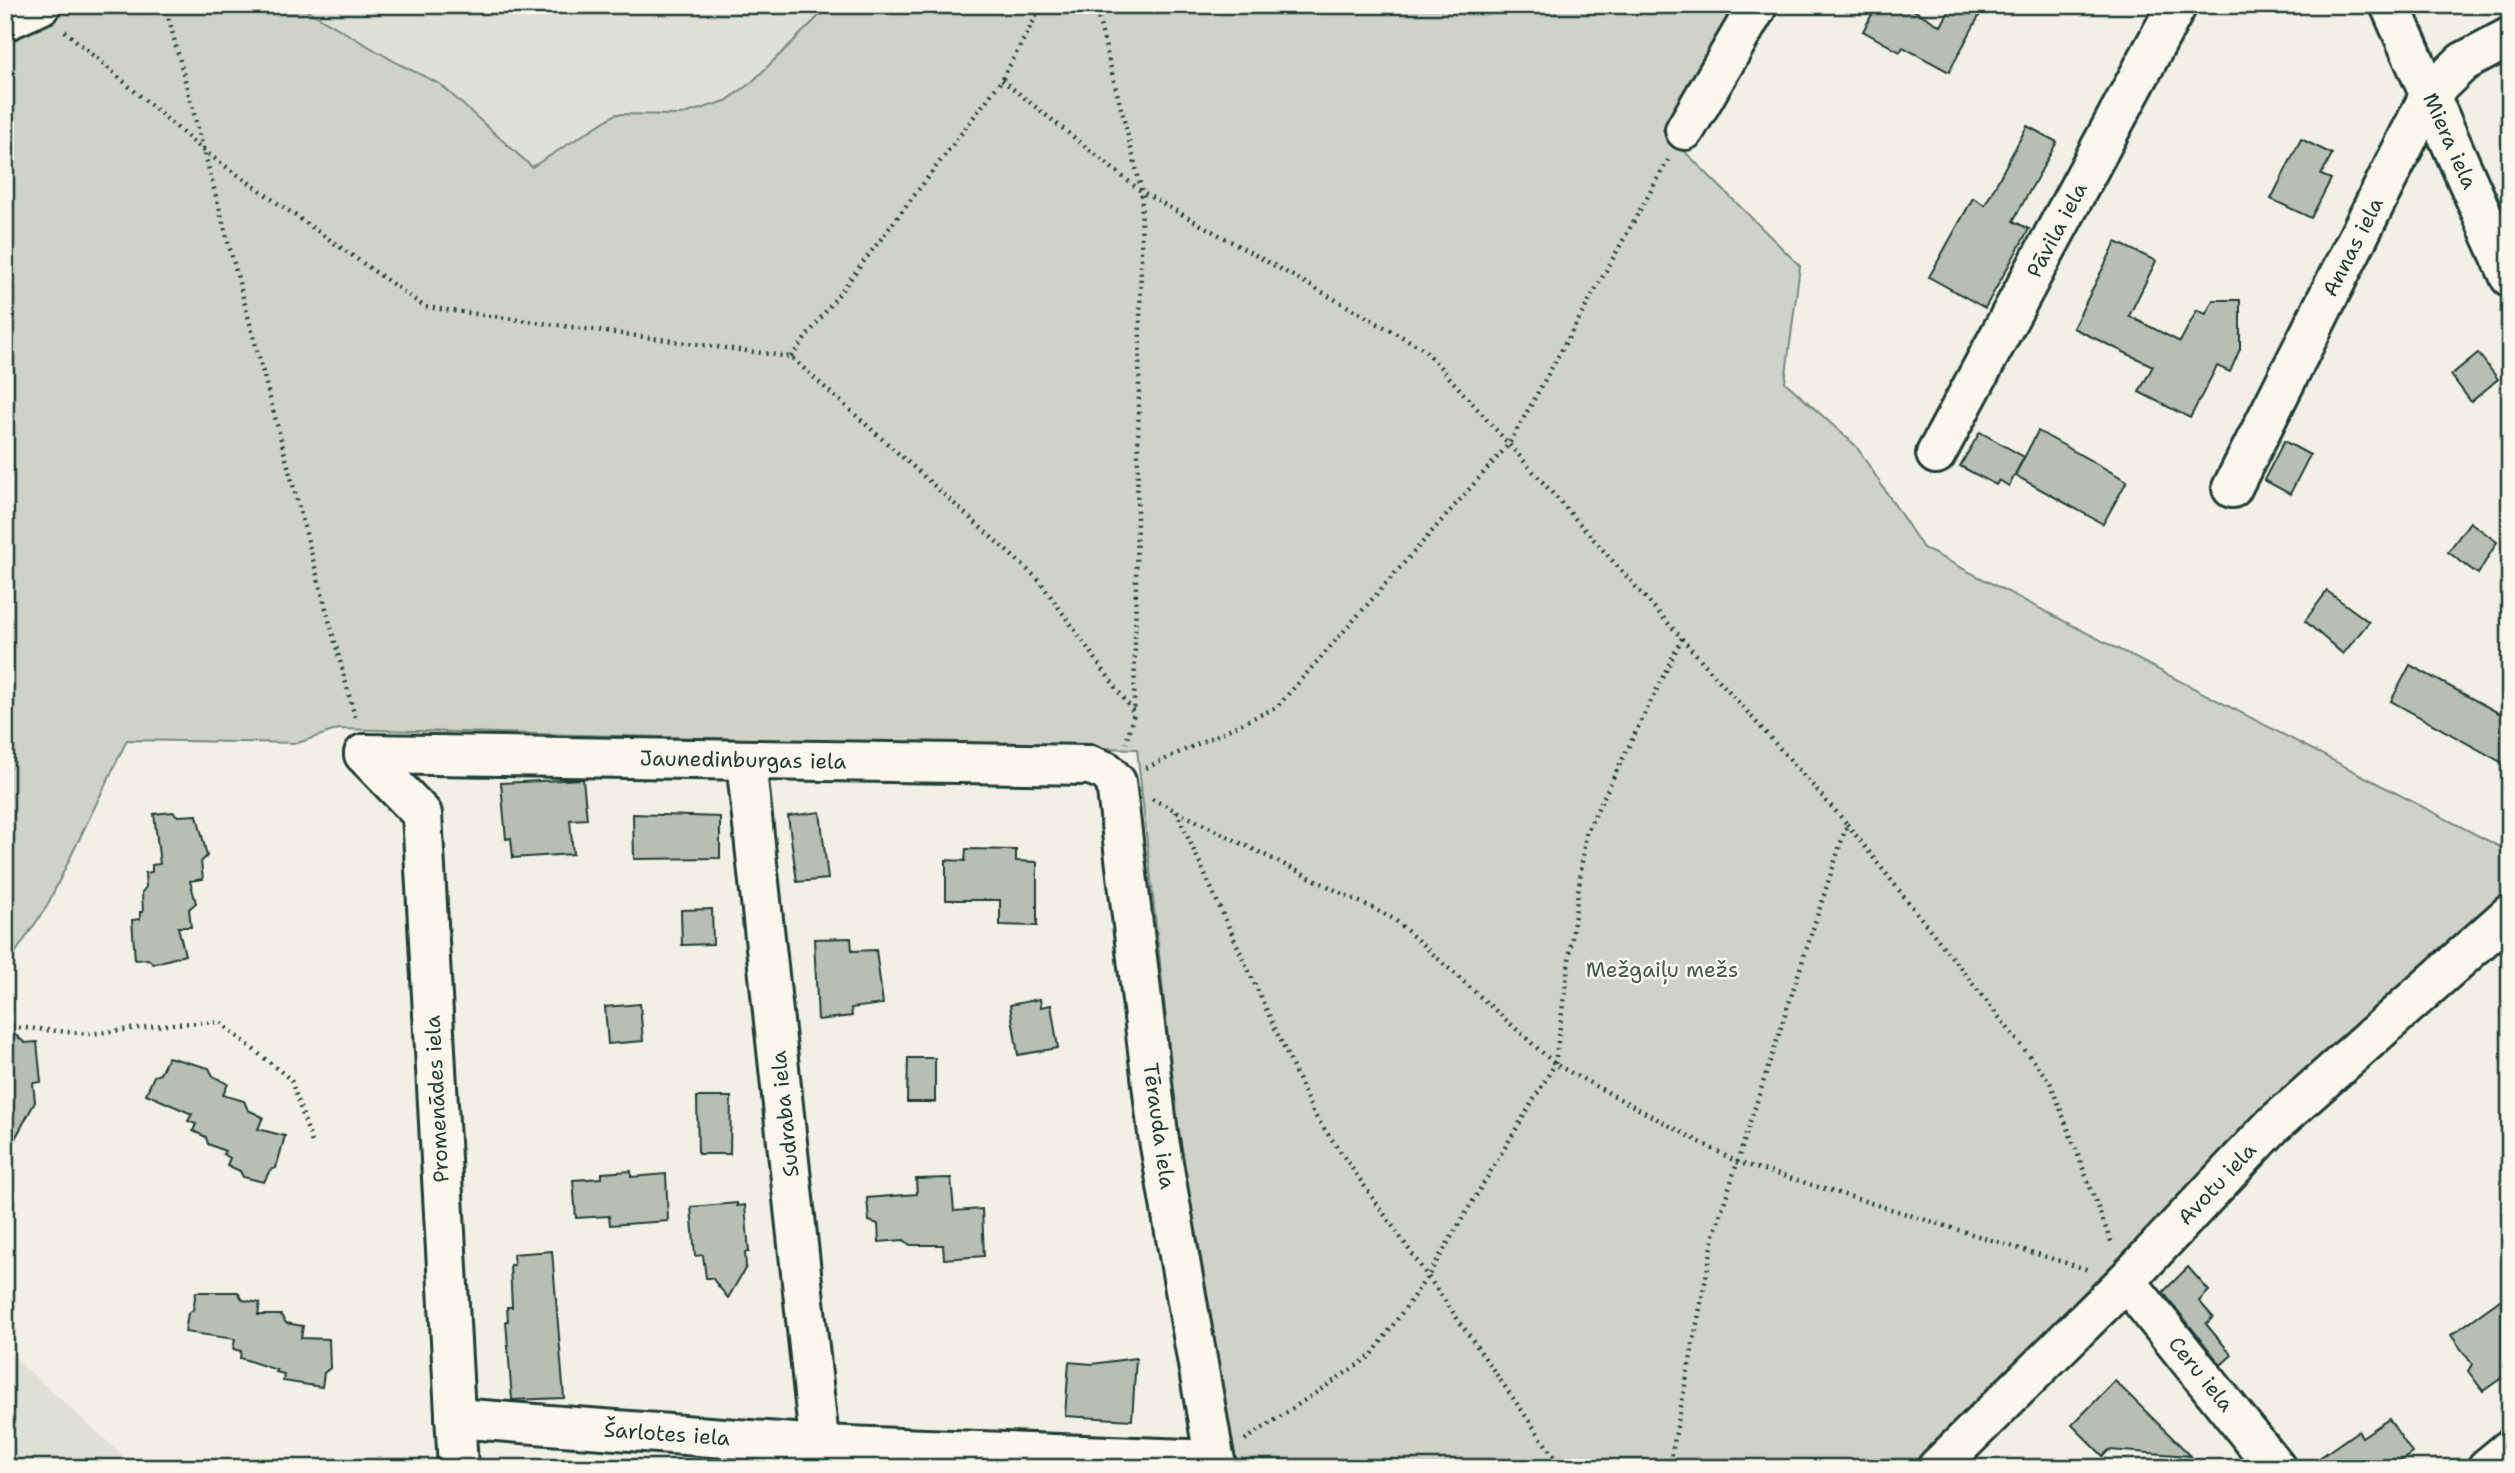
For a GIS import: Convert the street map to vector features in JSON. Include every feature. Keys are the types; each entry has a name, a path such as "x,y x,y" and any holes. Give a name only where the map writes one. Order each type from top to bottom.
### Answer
{"street":[{"path":"1685,130 1759,5"},
{"name":"Pāvila iela","path":"1936,454 2177,5"},
{"name":"Miera iela","path":"2390,5 2510,277"},
{"name":"Annas iela","path":"2232,488 2430,94 2463,62 2510,37"},
{"name":"Jaunedinburgas iela","path":"364,754 1090,765 1106,771 1116,782"},
{"name":"Promenādes iela","path":"364,754 422,814 458,1468"},
{"name":"Sudraba iela","path":"746,761 821,1456"},
{"name":"Tērauda iela","path":"1116,782 1158,1134 1216,1464"},
{"name":"Avotu iela","path":"1937,1468 2126,1281 2272,1126 2510,914"},
{"name":"Ceru iela","path":"2126,1281 2276,1468"},
{"name":"Šarlotes iela","path":"455,1418 821,1456 1216,1464"},
{"path":"2487,1468 2510,1449"}],"path":[{"path":"165,5 364,754"},
{"path":"791,356 1002,80 1042,5"},
{"path":"1095,5 1142,191 1134,713 1116,782"},
{"path":"28,11 204,151 425,307 791,356 1040,580 1134,713"},
{"path":"1002,80 1142,191 1424,349 1847,824 2050,1082 2126,1281"},
{"path":"1116,782 1276,707 1509,444 1685,130"},
{"path":"1216,1464 1371,1356 1428,1276 1555,1065 1586,833 1682,638"},
{"path":"1116,782 1394,919 1555,1065 1737,1162 2126,1281"},
{"path":"1176,811 1314,1114 1562,1468"},
{"path":"1669,1468 1714,1231 1847,824"},
{"path":"5,1026 89,1034 173,1024 220,1022 291,1080 312,1143"}],"shaded area":[{"path":"298,5 830,5 752,82 726,101 680,115 616,114 532,167 440,84 399,64"},
{"path":"5,1349 137,1468 5,1468"}],"green space":[{"name":"Mežgaiļu mežs","path":"5,5 298,5 399,64 440,84 532,167 616,114 680,115 726,101 752,82 830,5 1737,5 1663,130 1800,266 1785,382 1856,446 1923,548 2510,852 2510,892 2261,1114 2115,1269 1910,1468 1233,1468 1178,1130 1137,749 339,729 298,743 127,740 47,906 5,968"}],"building":[{"path":"1877,5 1905,5 1941,26 1952,5 1985,5 1949,72 1903,47 1900,52 1863,31"},
{"path":"2027,126 2057,142 2013,221 2029,229 1985,308 1929,277 1973,198 1985,205"},
{"path":"2301,139 2332,154 2321,175 2331,179 2311,218 2271,199"},
{"path":"2116,242 2156,261 2129,316 2180,342 2197,310 2206,314 2213,300 2240,300 2240,349 2230,372 2217,366 2190,418 2139,392 2153,366 2073,328"},
{"path":"2478,353 2498,379 2471,402 2451,375"},
{"path":"2038,431 2127,481 2103,524 2015,475"},
{"path":"1980,432 2024,457 2009,486 1999,480 1996,485 1960,466"},
{"path":"2284,441 2310,455 2290,494 2264,480"},
{"path":"2470,522 2497,542 2478,574 2448,552"},
{"path":"2327,591 2369,622 2343,654 2305,621"},
{"path":"2410,665 2510,719 2510,767 2391,701"},
{"path":"583,779 587,819 570,820 573,854 513,858 511,838 506,839 501,783"},
{"path":"173,812 178,816 197,815 207,856 201,862 203,879 190,881 196,903 189,909 191,927 178,927 185,955 153,964 148,959 135,960 132,920 140,919 140,912 143,912 145,873 152,872 152,865 160,864 154,814"},
{"path":"820,812 828,879 797,882 788,816"},
{"path":"633,814 720,817 720,858 634,859"},
{"path":"966,849 1016,850 1016,861 1037,862 1037,926 1000,925 1000,900 946,900 946,860 965,861"},
{"path":"712,909 713,944 682,945 681,910"},
{"path":"851,938 852,951 876,950 883,1004 851,1008 852,1016 818,1020 814,939"},
{"path":"1040,999 1041,1007 1051,1005 1058,1048 1018,1055 1010,1005"},
{"path":"640,1004 643,1041 608,1044 605,1007"},
{"path":"5,1026 25,1043 37,1042 41,1082 33,1083 35,1102 5,1157"},
{"path":"168,1057 209,1068 213,1076 228,1084 223,1095 244,1101 248,1110 263,1117 258,1129 285,1136 276,1168 270,1170 264,1182 243,1177 240,1171 227,1165 230,1158 223,1154 225,1151 208,1144 206,1137 193,1131 196,1124 188,1121 192,1114 146,1094 154,1076 160,1074"},
{"path":"908,1058 935,1058 935,1102 907,1102"},
{"path":"697,1097 731,1097 730,1154 698,1154"},
{"path":"631,1171 631,1177 666,1174 668,1221 610,1225 609,1216 576,1218 573,1180 602,1178 602,1173"},
{"path":"951,1178 954,1211 982,1209 984,1256 944,1259 943,1245 910,1245 904,1240 879,1242 878,1224 869,1221 867,1198 917,1194 916,1179"},
{"path":"737,1203 737,1206 745,1205 749,1252 745,1252 746,1267 728,1298 712,1278 706,1278 703,1255 695,1256 691,1207"},
{"path":"552,1251 564,1398 512,1400 506,1321 507,1307 512,1307 510,1265 514,1265 513,1254"},
{"path":"2188,1267 2209,1291 2199,1301 2213,1317 2206,1324 2232,1355 2221,1365 2163,1292"},
{"path":"196,1292 238,1292 243,1300 260,1303 258,1315 281,1315 286,1323 303,1326 301,1338 329,1339 330,1368 324,1373 322,1387 283,1381 284,1374 276,1372 277,1370 240,1358 241,1351 233,1349 235,1339 185,1332 188,1313 193,1310"},
{"path":"2510,1293 2510,1372 2483,1391 2468,1371 2472,1364 2451,1335"},
{"path":"1136,1358 1132,1420 1065,1416 1069,1362 1092,1364"},
{"path":"2115,1381 2191,1456 2109,1450 2103,1456 2072,1425"},
{"path":"2389,1419 2412,1453 2391,1468 2305,1468 2358,1431 2362,1437"}]}
